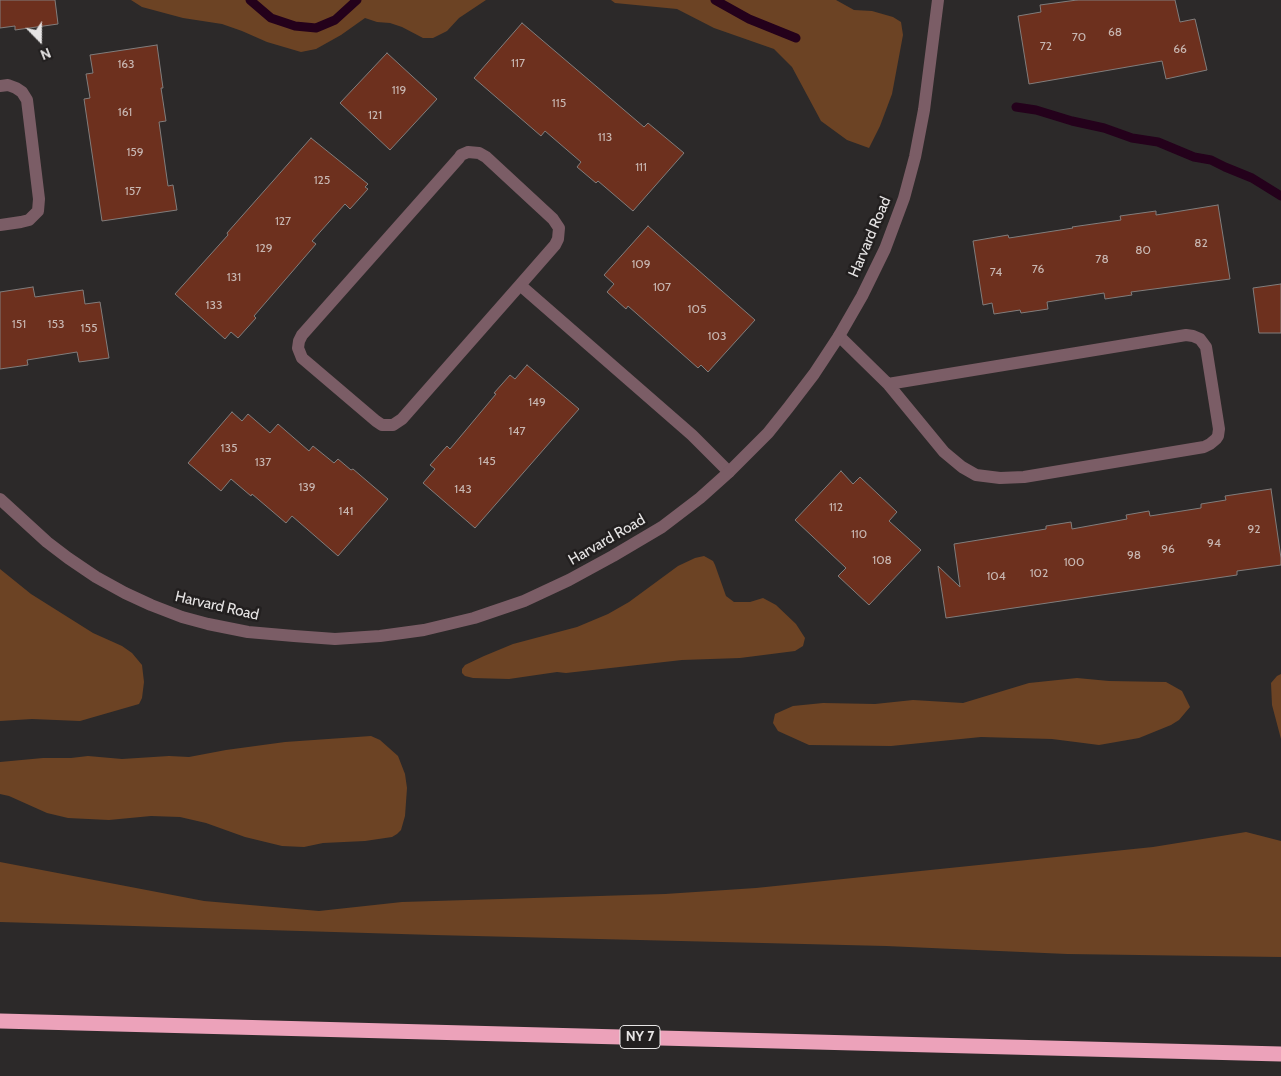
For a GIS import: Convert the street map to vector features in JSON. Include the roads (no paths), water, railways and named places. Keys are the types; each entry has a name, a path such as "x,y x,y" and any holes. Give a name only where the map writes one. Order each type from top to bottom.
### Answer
{"highway":[{"name":"NY 7","path":"0,1021 1281,1054"}],"street":[{"name":"Harvard Road","path":"0,499 47,542 68,558 96,577 125,593 182,617 248,632 335,639 380,636 424,630 474,618 524,601 614,556 662,527 700,498 729,472 768,433 814,374 839,336 885,250 904,198 915,157 924,110 938,0"},
{"path":"0,86 8,85 16,88 22,92 26,100 39,199 38,211 29,220 0,225"},
{"path":"468,152 479,153 486,157 553,219 557,225 559,232 557,242 520,285 402,419 393,425 386,426 376,422 304,361 299,352 299,341 302,335 461,155 468,152"},
{"path":"520,285 692,436 729,472"},
{"path":"839,336 888,384 944,452 954,462 976,475 1000,478 1024,477 1204,447 1213,442 1218,436 1219,429 1206,347 1200,339 1193,336 1186,335 888,384"}],"waterway":[{"path":"250,0 271,18 295,26 316,28 335,20 357,0"},
{"path":"715,0 749,19 796,38"},
{"path":"1016,107 1036,110 1104,128 1132,138 1158,142 1194,157 1211,160 1252,178 1281,196"}]}
